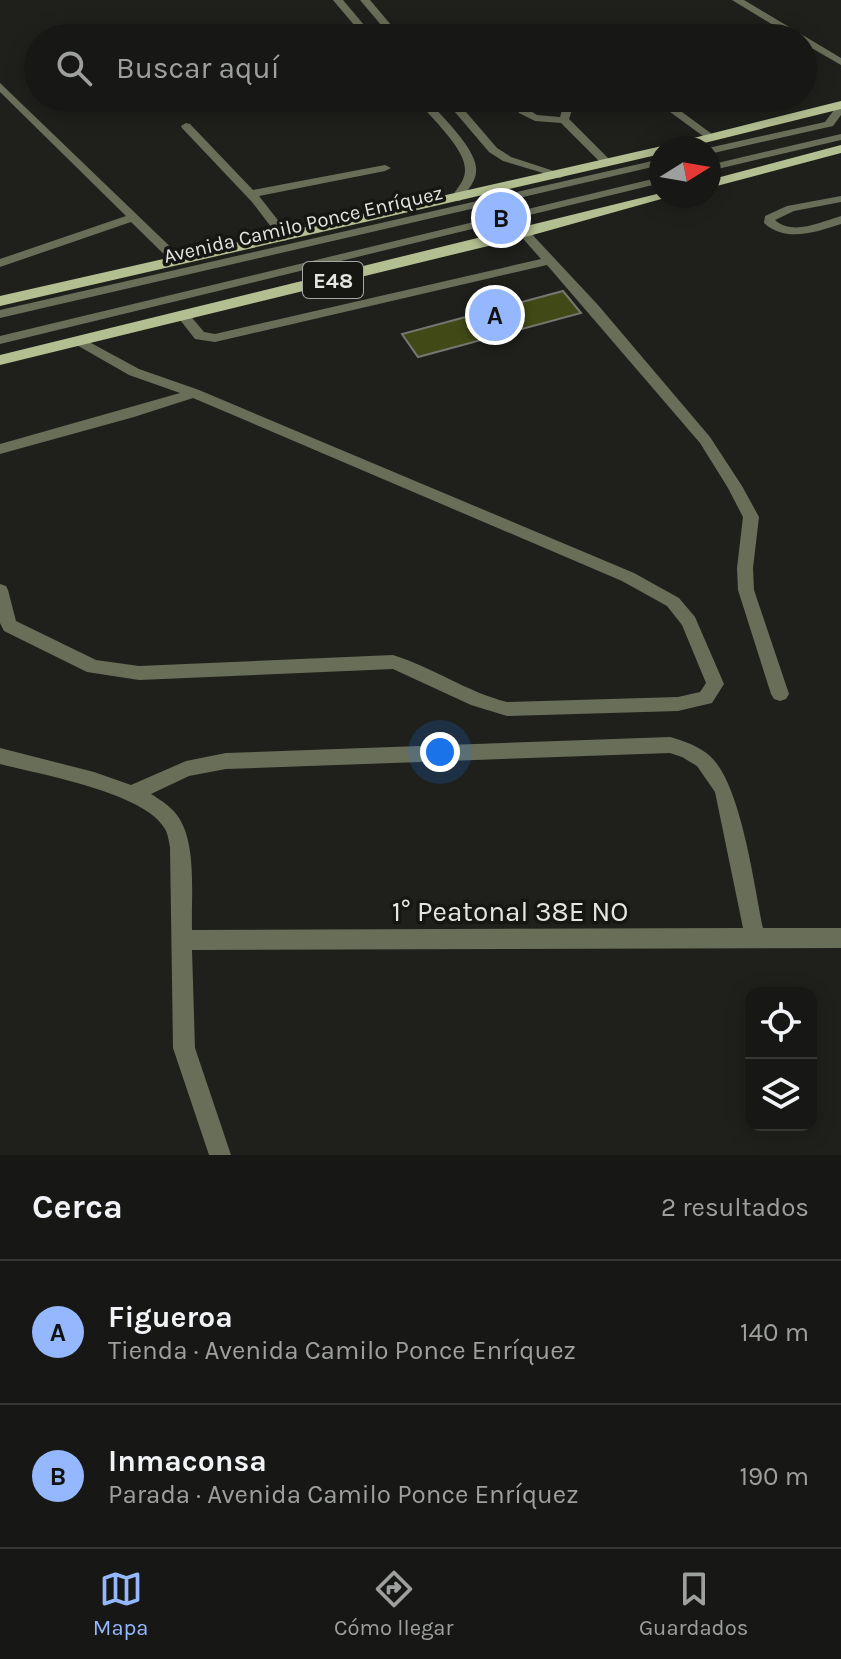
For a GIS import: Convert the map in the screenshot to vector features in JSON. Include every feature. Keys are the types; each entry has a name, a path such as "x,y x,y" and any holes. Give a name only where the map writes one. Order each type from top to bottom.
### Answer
{"main road":[{"path":"721,141 841,107"},
{"path":"721,181 841,149"},
{"name":"Avenida Camilo Ponce Enríquez","path":"0,301 649,153"},
{"name":"E48","path":"0,360 649,200"}],"street":[{"path":"338,0 358,24"},
{"path":"365,0 385,24"},
{"path":"737,0 777,24"},
{"path":"817,48 841,62"},
{"path":"0,86 24,109"},
{"path":"27,112 178,261"},
{"path":"432,112 471,164 471,175 456,199"},
{"path":"460,112 493,150 507,159 560,175"},
{"path":"525,112 535,118 564,120 607,163"},
{"path":"564,120 566,112"},
{"path":"672,112 701,136"},
{"path":"186,126 251,194 285,237"},
{"path":"721,165 841,137"},
{"name":"Avenida Camilo Ponce Enríquez","path":"0,314 649,165"},
{"path":"251,194 385,168"},
{"name":"Avenida Camilo Ponce Enríquez","path":"0,340 649,183"},
{"path":"841,199 791,208 769,218 777,229 787,232 841,220"},
{"path":"0,263 134,217"},
{"path":"524,233 705,440 751,517 745,568 746,590 780,694"},
{"path":"183,316 200,336 215,338 550,261"},
{"path":"0,590 4,614 10,626 93,667 139,673 393,662 414,667 488,706 507,709 678,704 706,698 715,684 689,622 673,602 628,577 194,393 134,372 80,341"},
{"path":"0,449 194,393"},
{"path":"134,793 186,769 226,761 678,747 703,759 716,774 724,791 755,938"},
{"path":"0,756 134,793 157,807 172,822 180,847 184,1048 220,1155"},
{"name":"1° Peatonal 38E NO","path":"180,940 841,938"}],"building":[{"path":"563,291 581,313 418,357 402,334"}],"place":[{"name":"Inmaconsa","path":"501,218"},
{"name":"Figueroa","path":"495,315"}]}
